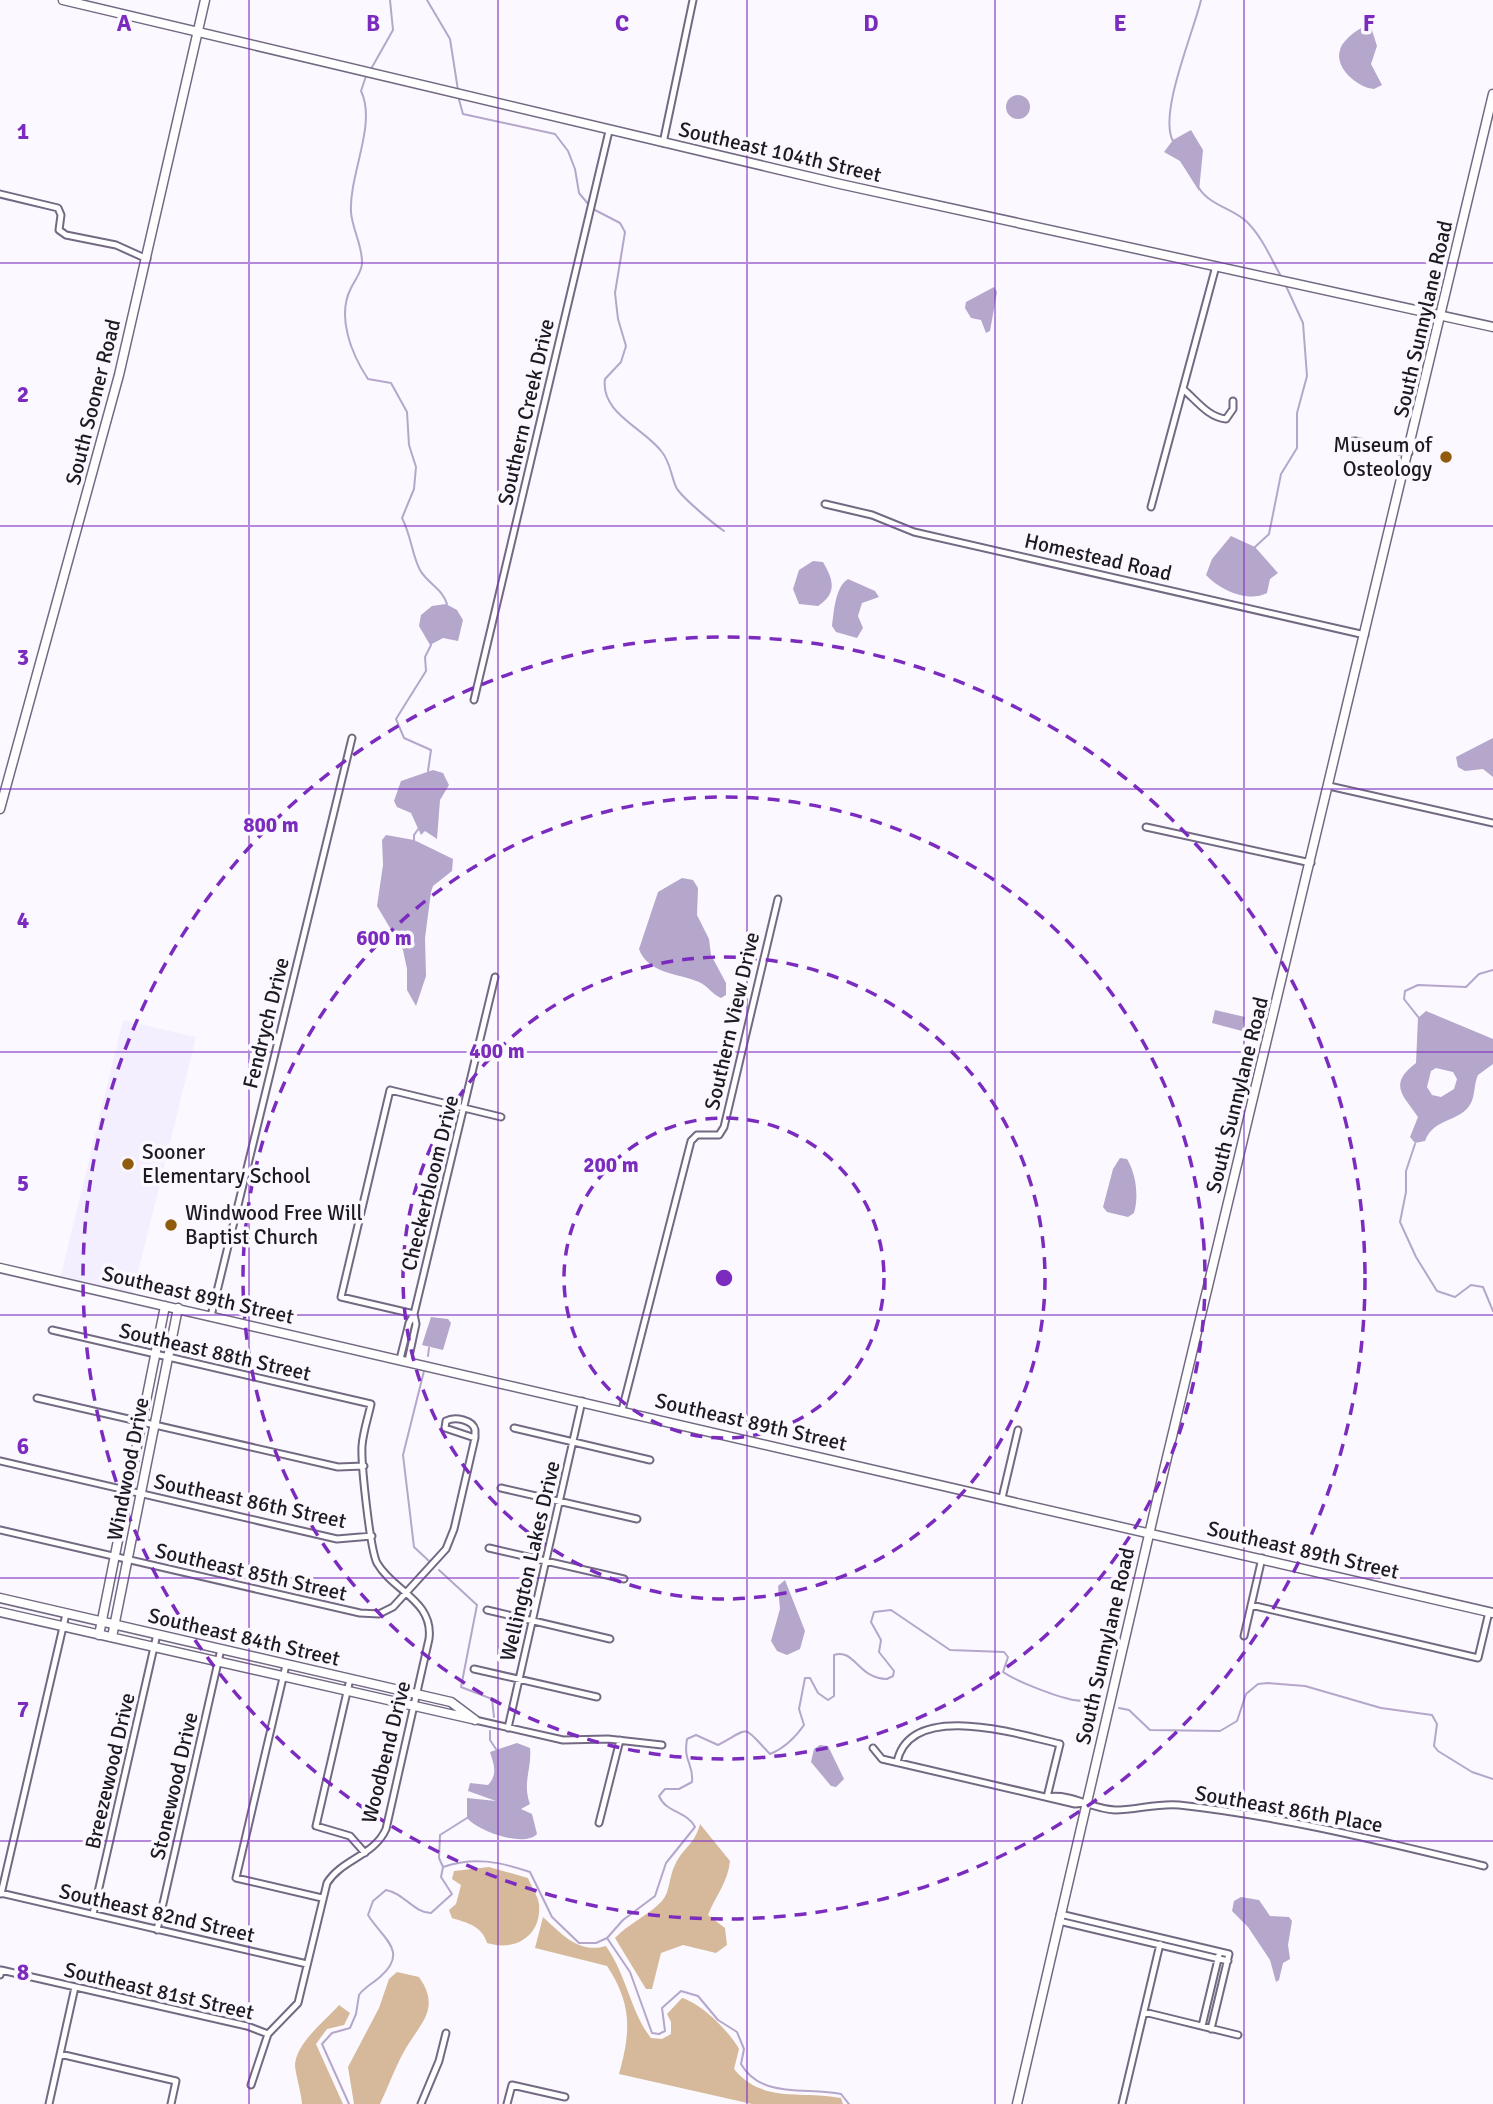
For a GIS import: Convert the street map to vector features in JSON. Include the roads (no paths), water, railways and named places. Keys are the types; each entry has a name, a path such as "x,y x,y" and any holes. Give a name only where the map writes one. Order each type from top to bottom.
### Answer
{"street":[{"name":"Southeast 104th Street","path":"63,0 199,30 610,131 1493,327"},
{"name":"South Sooner Road","path":"0,809 101,445 147,259 205,0"},
{"path":"663,143 693,0"},
{"name":"South Sunnylane Road","path":"1017,2104 1149,1533 1493,94"},
{"name":"Southern Creek Drive","path":"474,700 610,131"},
{"path":"0,194 58,208 61,215 59,230 66,235 116,245 147,259"},
{"path":"1151,508 1216,266"},
{"path":"1184,390 1212,415 1220,418 1226,419 1233,409 1234,401"},
{"path":"1345,442 1355,441 1409,453"},
{"name":"Homestead Road","path":"825,504 872,514 914,533 1365,635"},
{"name":"Fendrych Drive","path":"211,1316 352,738"},
{"path":"1329,786 1493,823"},
{"path":"1146,827 1311,863"},
{"name":"Southern View Drive","path":"622,1410 691,1141 701,1134 719,1135 724,1127 778,899"},
{"name":"Checkerbloom Drive","path":"404,1360 409,1323 414,1314 495,977"},
{"path":"414,1314 341,1297 390,1090 502,1117"},
{"name":"Southeast 89th Street","path":"0,1268 1491,1613"},
{"name":"Windwood Drive","path":"99,1635 165,1306"},
{"name":"Windwood Drive","path":"111,1637 178,1308"},
{"name":"Southeast 88th Street","path":"52,1330 371,1404"},
{"path":"37,1398 338,1467 364,1466"},
{"name":"Wellington Lakes Drive","path":"508,1728 582,1401"},
{"name":"Woodbend Drive","path":"251,2085 268,2035 296,2007 322,1898 333,1874 379,1842 386,1829 430,1629 426,1615 377,1562 362,1444 371,1404"},
{"path":"454,1419 473,1424 475,1438 447,1430 446,1421 454,1419"},
{"path":"514,1429 650,1460"},
{"path":"1002,1498 1018,1430"},
{"name":"Southeast 85th Street","path":"0,1530 365,1614 389,1610 449,1543 475,1438"},
{"name":"Southeast 86th Street","path":"0,1461 337,1539 372,1536"},
{"path":"501,1488 637,1519"},
{"path":"489,1548 624,1579"},
{"path":"1244,1636 1262,1558"},
{"name":"Southeast 84th Street","path":"1,1601 451,1702 475,1720"},
{"path":"1251,1605 1478,1658 1491,1613"},
{"path":"487,1610 610,1639"},
{"name":"Southeast 84th Street","path":"0,1612 563,1740 620,1740 662,1745"},
{"path":"1,1894 66,1614"},
{"name":"Breezewood Drive","path":"93,1914 157,1634"},
{"name":"Stonewood Drive","path":"157,1930 221,1649"},
{"path":"286,1665 236,1878 322,1898"},
{"path":"474,1669 597,1697"},
{"path":"350,1679 316,1826 350,1836 365,1853"},
{"path":"897,1762 903,1744 911,1737 964,1724 1060,1744 1047,1797"},
{"path":"599,1823 620,1740"},
{"path":"873,1748 882,1759 1075,1804 1086,1804"},
{"name":"Southeast 86th Place","path":"1086,1804 1116,1810 1180,1805 1342,1833 1484,1866"},
{"name":"Southeast 82nd Street","path":"1,1894 307,1964"},
{"path":"1060,1918 1228,1958 1211,2029"},
{"path":"1122,2104 1161,1941"},
{"path":"1202,2026 1219,1955"},
{"name":"Southeast 81st Street","path":"1,1973 247,2026 268,2035"},
{"path":"48,2104 75,1987"},
{"path":"1144,2012 1238,2035"},
{"path":"421,2104 439,2061 446,2034"},
{"path":"60,2054 177,2081 171,2104"},
{"path":"507,2104 512,2085 565,2097"}],"waterway":[{"path":"371,69 393,30 390,0"},
{"path":"427,0 450,39 458,90"},
{"path":"1173,141 1170,128 1173,93 1201,0"},
{"path":"366,76 361,91 366,118 351,212 362,264 347,299 346,323 356,359 368,379 391,383 407,412 409,445 416,467 414,489 402,518 420,570 442,594 447,604"},
{"path":"458,96 463,114 555,134 568,151 575,169 579,193 589,205"},
{"path":"1199,188 1209,199 1253,228 1282,278"},
{"path":"593,209 620,223 625,232 615,293 618,319 626,346 621,362 605,379 605,391 609,401 616,411 662,452 679,491 724,531"},
{"path":"1255,547 1269,534 1281,474 1297,448 1297,413 1307,376 1303,323 1286,286"},
{"path":"428,771 431,750 404,738 396,719 426,671 425,657 431,645"},
{"path":"414,842 414,835 419,828"},
{"path":"1419,1018 1404,999 1405,991 1418,985 1466,987 1479,974 1493,970"},
{"path":"1415,1144 1406,1171 1406,1192 1400,1222 1416,1257 1437,1291 1455,1297 1471,1285 1483,1287 1493,1311"},
{"path":"428,1356 429,1348"},
{"path":"424,1371 403,1455 414,1547 429,1561"},
{"path":"439,1570 477,1605 461,1687 492,1699 494,1717"},
{"path":"349,2104 322,2044 332,2033 350,2028 356,2014 359,1995 381,1976 393,1959 390,1945 368,1915 373,1901 386,1890 419,1910 431,1913 452,1894 441,1877 443,1867 476,1861 497,1863 530,1872 552,1917 579,1943 596,1943 607,1938 623,1920 655,1896 666,1863 695,1827 687,1818 666,1806 659,1796 665,1789 679,1789 692,1782 692,1771 686,1753 687,1739 696,1735 718,1745 746,1732 770,1754 789,1742 804,1725 799,1709 805,1678 810,1678 818,1693 828,1700 834,1696 834,1655 847,1656 877,1678 887,1679 893,1676 894,1671 879,1652 881,1640 871,1622 874,1612 891,1610 950,1650 1004,1652 1008,1657 1003,1672 1009,1676 1062,1697 1101,1704"},
{"path":"1119,1708 1129,1710 1150,1730 1220,1731 1237,1721 1246,1694 1258,1684 1305,1686 1381,1708 1432,1715 1437,1724 1434,1746 1438,1751 1472,1772 1493,1779"},
{"path":"490,1731 490,1740 496,1749"},
{"path":"443,1867 439,1858 440,1835 467,1818"},
{"path":"607,1938 630,1972 652,2033 665,2031 662,2008 681,1991 698,1996 718,2020 737,2032 744,2049 741,2064 750,2075 760,2082 785,2090 841,2094 849,2104"}],"place":[{"name":"Museum of Osteology","path":"1446,457"},
{"name":"Sooner Elementary School","path":"128,1164"},
{"name":"Windwood Free Will Baptist Church","path":"171,1225"}]}
